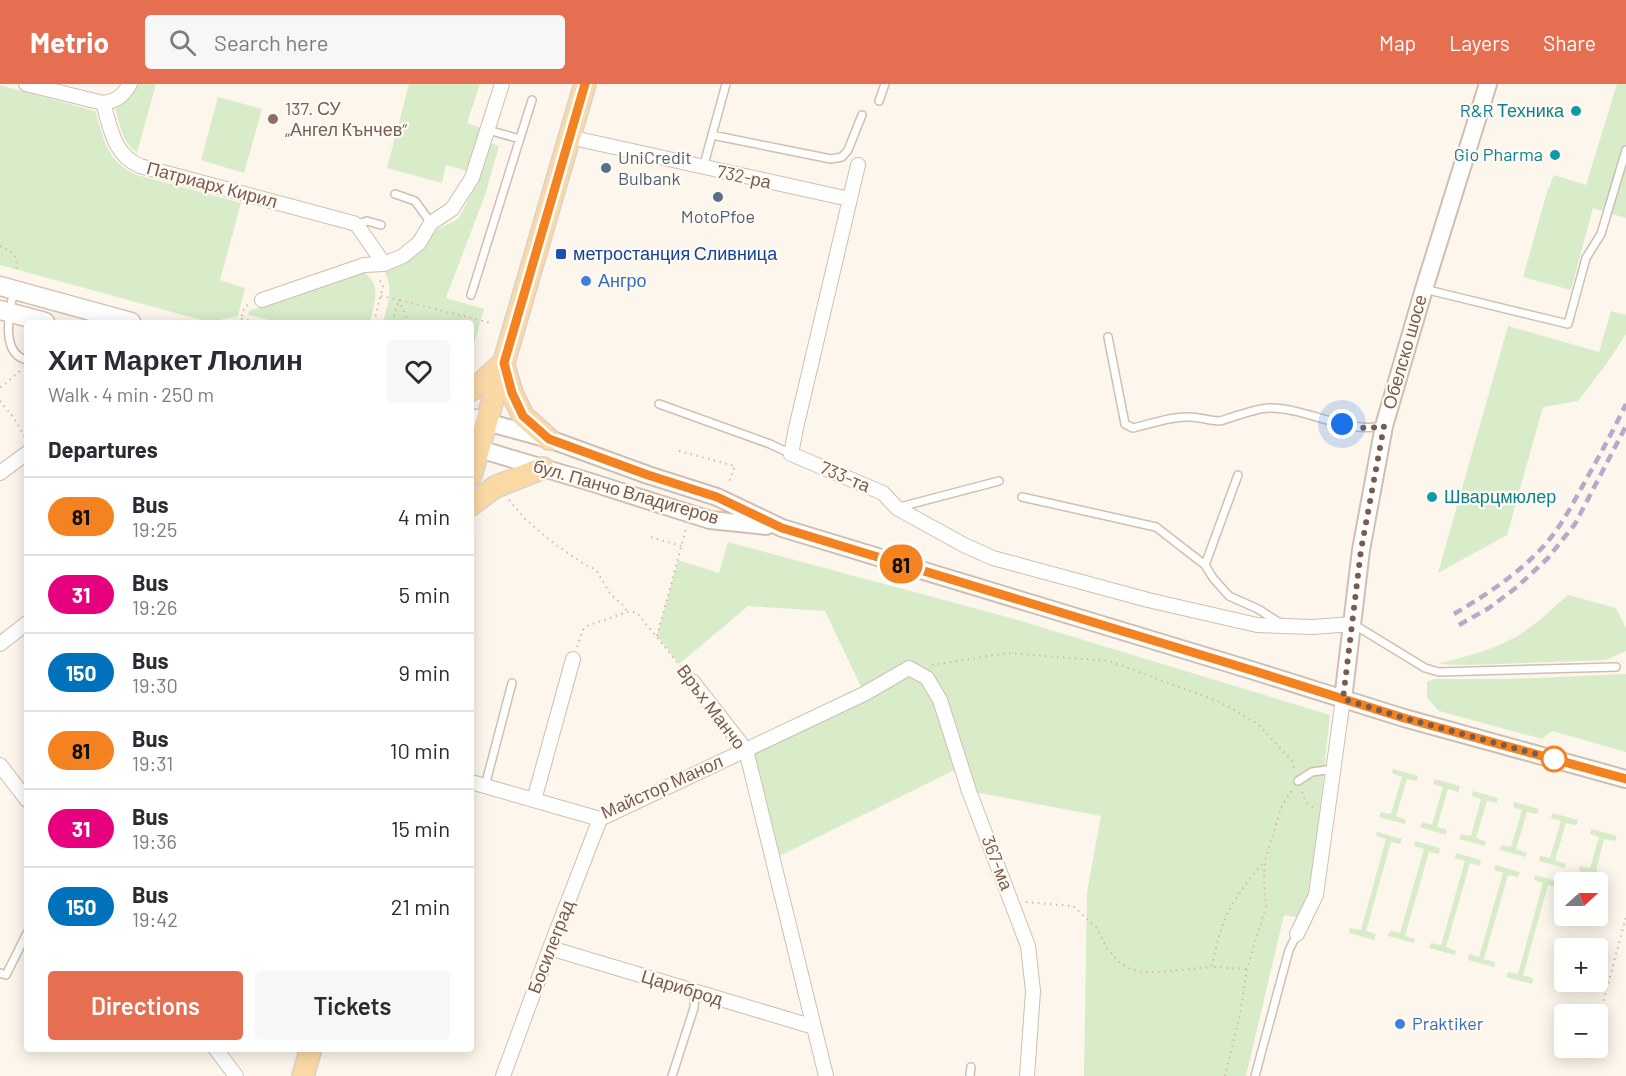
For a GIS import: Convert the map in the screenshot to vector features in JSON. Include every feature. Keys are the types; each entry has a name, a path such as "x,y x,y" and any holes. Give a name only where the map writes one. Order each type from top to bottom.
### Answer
{"main road":[{"path":"475,448 479,420 504,363 585,84"},
{"path":"7,288 124,320"},
{"path":"4,311 38,320"},
{"path":"474,388 504,363"},
{"path":"504,363 512,393 523,416 549,439"},
{"path":"474,502 498,485 543,468"},
{"path":"303,1076 310,1052"}],"street":[{"path":"26,84 103,103 119,98 126,92 129,84"},
{"path":"262,300 364,265 384,264 403,256 419,243 430,223 452,209 472,178 502,84"},
{"name":"Обелско шосе","path":"1343,699 1361,550 1384,426 1488,84"},
{"name":"Патриарх Кирил","path":"103,103 116,144 130,161 141,166 357,225"},
{"name":"732-ра","path":"569,138 849,200"},
{"path":"792,454 796,428 858,165"},
{"path":"357,225 384,264"},
{"name":"бул. Панчо Владигеров","path":"479,420 549,439 717,497 782,528 1404,718 1626,779"},
{"name":"бул. Панчо Владигеров","path":"475,448 710,520 782,528"},
{"name":"733-та","path":"792,454 883,493 897,508 993,558 1137,597 1257,625 1312,627 1353,624"},
{"path":"0,472 24,455"},
{"path":"0,644 24,625"},
{"path":"534,800 573,659"},
{"name":"Майстор Манол","path":"474,783 600,819 864,693 909,668"},
{"name":"367-ма","path":"909,668 927,678 940,700 969,791 1028,946 1033,991 1027,1076"},
{"name":"Връх Манчо","path":"693,682 746,750 826,1076"},
{"path":"1297,934 1317,895 1343,699"},
{"path":"0,765 24,796"},
{"name":"Босилеград","path":"503,1076 600,819"},
{"name":"Цариброд","path":"550,948 814,1028"},
{"path":"218,1052 236,1076"}],"lane":[{"path":"703,168 726,84"},
{"path":"879,101 885,84"},
{"path":"471,295 532,100"},
{"path":"712,135 831,159 842,157 848,150 862,115"},
{"path":"488,130 520,139"},
{"path":"1424,289 1568,324 1586,258 1601,234 1626,150"},
{"path":"395,194 415,201 430,223"},
{"path":"357,225 367,221 381,225"},
{"path":"7,288 4,311 7,342 10,350 24,360"},
{"path":"1108,337 1125,424 1129,427 1184,417 1220,421 1267,407 1358,428 1384,426"},
{"path":"659,404 792,454"},
{"path":"1205,565 1238,475"},
{"path":"897,508 999,481"},
{"path":"1022,497 1156,527 1205,565 1229,596 1258,609 1284,626"},
{"path":"1353,624 1425,668 1439,672 1616,667"},
{"path":"485,786 512,683"},
{"path":"1298,781 1312,772 1334,769"},
{"path":"1255,1076 1289,950 1297,934"},
{"path":"0,973 6,975 24,939"},
{"path":"672,1076 694,1008 695,992"},
{"path":"970,1076 971,1067"}],"path":[{"path":"0,246 13,252 18,261 7,288"},
{"path":"375,320 381,296 491,323"},
{"path":"241,320 245,306 262,300"},
{"path":"393,320 399,300"},
{"path":"399,300 407,320"},
{"path":"0,387 24,368"},
{"path":"0,401 14,418 24,436"},
{"path":"679,451 735,466 729,482"},
{"name":"Връх Манчо","path":"508,500 525,519 552,542 596,570 611,595 624,606 627,612 638,614 693,682"},
{"path":"657,636 686,528"},
{"path":"651,537 681,546"},
{"path":"573,659 579,639 587,626 627,612"},
{"path":"909,668 1007,653 1109,661 1220,702 1258,724 1292,761 1306,802 1326,817"},
{"path":"1226,1076 1247,969 1266,906 1265,861 1281,807 1298,781"},
{"path":"1211,967 1222,928 1236,900 1244,885 1265,861"},
{"path":"1012,905 1024,902 1073,906 1097,928 1106,947 1119,962 1130,969 1142,972 1211,967 1247,969"},
{"path":"1603,1004 1626,917"}],"green space":[{"path":"137,84 156,84 137,153 125,138 115,109 129,99"},
{"path":"409,84 480,84 467,123 482,128 468,171 446,165 442,183 387,168"},
{"path":"1617,84 1626,84 1626,218 1593,208 1571,290 1523,277 1554,175 1586,185"},
{"path":"0,85 95,111 113,157 137,175 241,203 220,280 245,288 238,316 219,320 202,320 0,265"},
{"path":"218,97 262,109 244,173 201,160"},
{"path":"490,143 499,146 485,195 446,298 484,309 474,344 474,320 384,320 390,291 385,272 406,263 424,248 434,231 458,219 479,180"},
{"path":"363,272 373,282 375,288 376,295 370,320 270,320 248,315 249,311 327,282 328,285"},
{"path":"1611,311 1625,315 1626,313 1626,334 1578,401 1543,407 1507,535 1438,573 1508,326 1599,352"},
{"path":"728,542 1011,618 1330,715 1308,919 1284,915 1246,1076 1084,1076 1087,892 1101,816 969,791 961,767 773,859 746,750 864,693 825,611 748,606 679,664 657,636 678,560 719,573"},
{"path":"1568,595 1616,608 1626,628 1626,651 1606,660 1438,664 1505,643 1536,623"},
{"path":"1626,674 1626,752 1552,731 1542,739 1439,711 1427,698 1427,682 1434,679 1510,679"},
{"path":"1393,769 1418,776 1417,781 1407,779 1396,816 1406,820 1405,824 1379,817 1381,812 1391,814 1402,777 1392,773"},
{"path":"1435,779 1460,786 1458,792 1448,789 1437,827 1447,830 1446,835 1420,827 1422,822 1432,825 1443,787 1433,784"},
{"path":"1473,791 1498,798 1497,803 1487,801 1476,838 1486,842 1485,846 1459,839 1461,834 1471,836 1481,799 1472,796"},
{"path":"1514,802 1539,809 1537,814 1527,812 1516,849 1527,853 1525,857 1500,850 1501,845 1511,847 1522,810 1513,807"},
{"path":"1553,813 1578,820 1576,825 1566,823 1555,860 1566,864 1564,868 1539,861 1540,856 1550,858 1561,821 1551,818"},
{"path":"1591,829 1617,836 1615,841 1604,839 1596,871 1599,872 1579,871 1580,866 1590,868 1599,837 1590,834"},
{"path":"1377,832 1402,839 1400,844 1391,842 1366,931 1376,934 1374,940 1349,933 1350,928 1361,930 1386,839 1376,836"},
{"path":"1415,841 1440,848 1439,854 1429,852 1405,936 1415,939 1414,943 1388,936 1390,931 1400,933 1424,849 1414,846"},
{"path":"1456,853 1481,860 1480,866 1470,863 1446,947 1456,951 1455,955 1429,948 1431,943 1441,945 1465,861 1455,858"},
{"path":"1495,865 1520,872 1518,877 1508,875 1484,959 1495,962 1494,967 1468,960 1469,954 1479,957 1503,873 1494,870"},
{"path":"1535,875 1554,881 1554,887 1548,885 1523,975 1533,978 1532,984 1506,977 1508,972 1518,974 1543,883 1534,880"}],"railway":[{"path":"1454,614 1509,578 1547,543 1571,507 1626,404"},
{"path":"1459,625 1489,608 1517,587 1548,558 1575,524 1626,426"}],"bus line":[{"name":"81","path":"585,84 504,363 517,406 523,416 549,439 717,497 782,528 1404,718 1626,779"}],"place":[{"name":"R&R Техника","path":"1576,111"},
{"name":"137. СУ „Ангел Кънчев“","path":"273,119"},
{"name":"Gio Pharma","path":"1555,155"},
{"name":"UniCredit Bulbank","path":"606,168"},
{"name":"MotoPfoe","path":"718,197"},
{"name":"метростанция Сливница","path":"561,254"},
{"name":"Ангро","path":"586,281"},
{"name":"Шварцмюлер","path":"1432,497"},
{"name":"Praktiker","path":"1400,1024"}],"route":[{"path":"1342,424 1358,428 1384,426 1361,550 1343,699 1554,759"}]}
